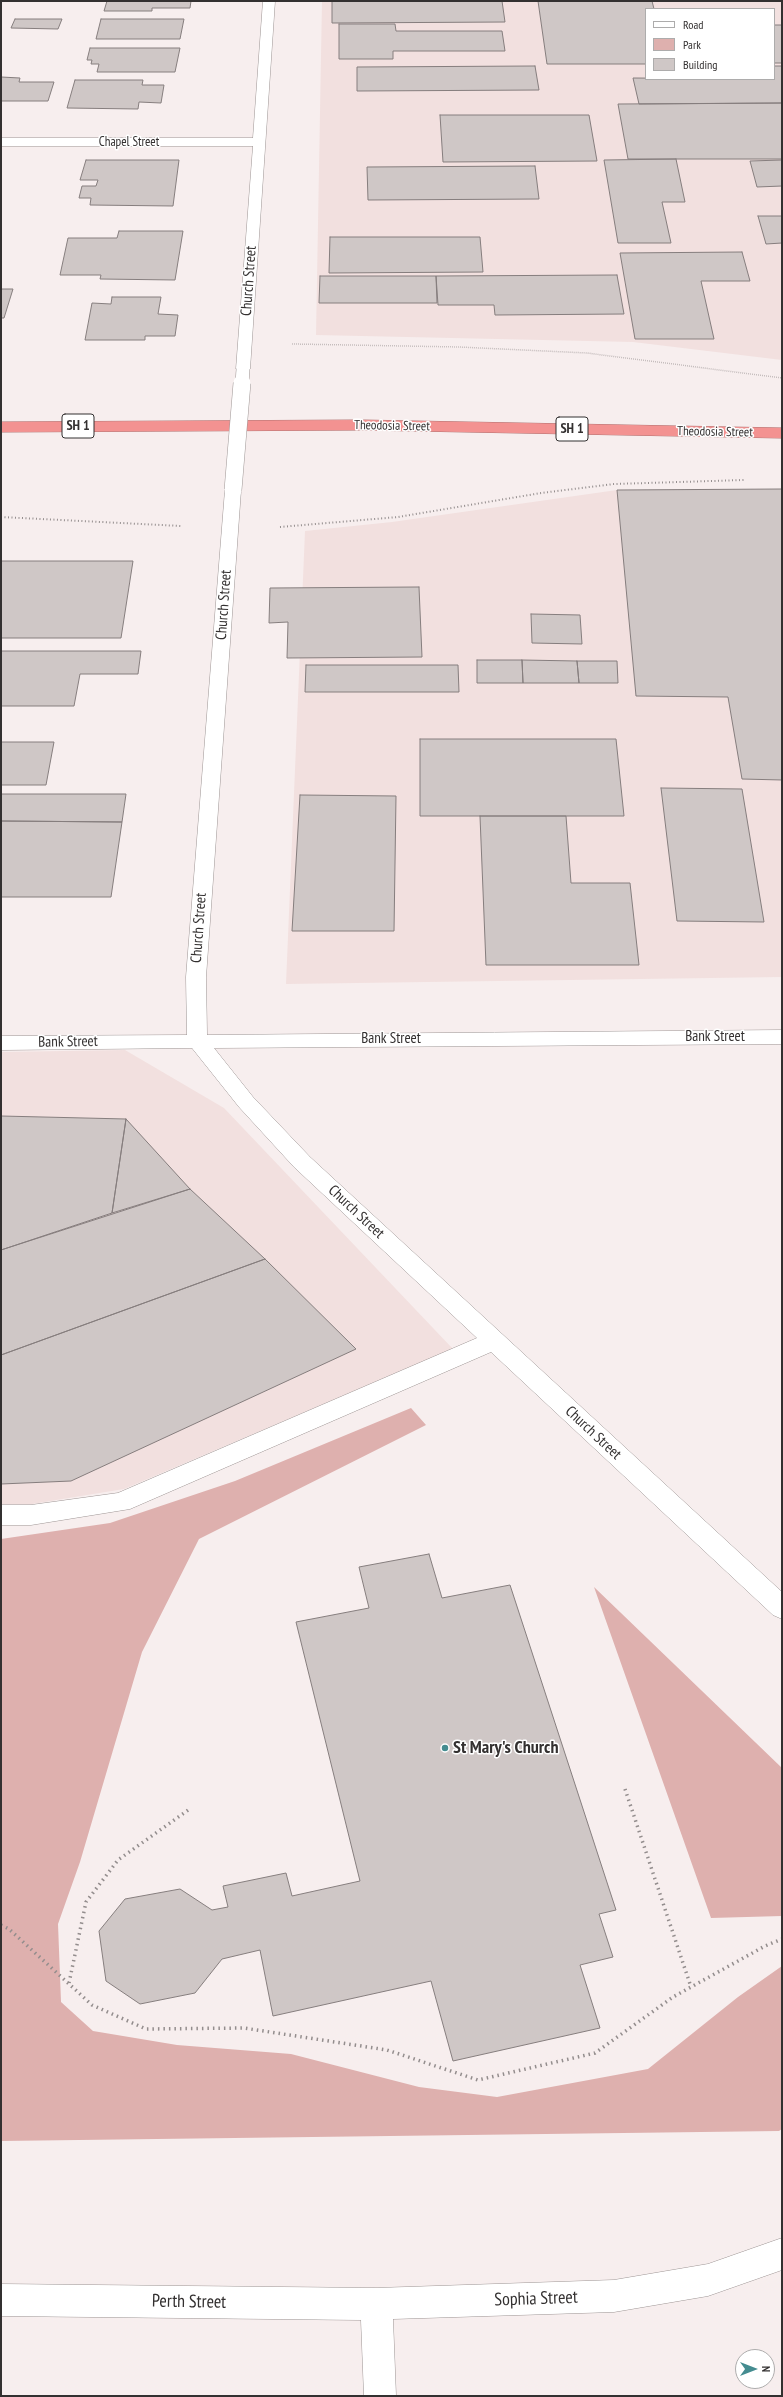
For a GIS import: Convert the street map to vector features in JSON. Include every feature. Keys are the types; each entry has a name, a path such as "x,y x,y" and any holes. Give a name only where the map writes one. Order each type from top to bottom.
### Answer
{"highway":[{"name":"Theodosia Street","path":"1,427 361,425 782,433"}],"street":[{"name":"Church Street","path":"269,1 243,369 196,976 197,1041 246,1102 302,1162 782,1608"},
{"name":"Chapel Street","path":"1,142 258,142"},
{"name":"Bank Street","path":"1,1043 782,1037"},
{"path":"1,1515 30,1515 121,1502 493,1341"},
{"name":"Sophia Street","path":"376,2304 614,2296 708,2280 782,2254"},
{"name":"Perth Street","path":"1,2300 376,2304"},
{"path":"376,2304 380,2396"}],"path":[{"path":"244,344 460,347 587,353 782,378"},
{"path":"1,517 230,529 398,517 541,493 614,484 752,480"},
{"path":"625,1789 691,1987"},
{"path":"69,1984 86,1902 118,1860 191,1808"},
{"path":"1,1925 9,1929 92,2005 146,2029 252,2029 387,2050 478,2080 595,2053 691,1987 765,1946 782,1939"}],"shaded area":[{"path":"322,1 782,1 782,360 633,342 316,335"},
{"path":"782,489 782,977 286,984 305,531 392,522 617,490"},
{"path":"125,1050 224,1108 453,1349 124,1489 32,1504 1,1504 1,1052"}],"green space":[{"path":"411,1408 426,1425 199,1539 142,1652 80,1862 58,1924 61,2002 93,2031 177,2045 291,2054 419,2087 497,2097 648,2069 738,1997 782,1966 782,2129 779,2131 1,2141 1,1539 110,1523 235,1481"},
{"path":"594,1587 782,1768 782,1916 711,1918"}],"building":[{"path":"107,1 191,1 190,8 152,8 152,11 104,11"},
{"path":"332,1 502,1 505,22 332,23"},
{"path":"538,1 652,1 654,8 645,8 645,64 547,64"},
{"path":"15,19 62,19 58,29 11,28"},
{"path":"101,19 184,19 180,39 96,39"},
{"path":"339,24 395,24 396,31 502,31 505,51 393,51 393,59 339,59"},
{"path":"775,25 782,25 782,63 775,63"},
{"path":"90,48 180,48 175,72 97,72 99,64 91,64 92,60 87,60"},
{"path":"535,66 539,90 357,91 357,67"},
{"path":"775,66 782,66 782,103 639,104 633,78 645,78 645,80 775,80"},
{"path":"1,77 20,78 19,82 54,82 48,101 1,101"},
{"path":"75,80 143,80 142,85 164,85 161,103 139,102 138,109 67,108"},
{"path":"782,103 782,159 628,159 618,104"},
{"path":"440,115 589,115 597,161 443,162"},
{"path":"676,159 685,202 662,202 671,243 618,243 604,160"},
{"path":"86,160 179,160 173,206 90,205 91,198 79,198 82,186 96,186 98,180 80,180"},
{"path":"782,160 782,186 757,187 750,161"},
{"path":"535,166 539,199 368,200 367,167"},
{"path":"758,216 782,216 782,243 766,244"},
{"path":"119,231 183,231 175,280 100,279 101,275 60,275 68,238 117,238"},
{"path":"330,237 480,237 483,272 329,273"},
{"path":"742,252 750,281 701,281 714,339 635,339 620,253"},
{"path":"617,275 624,314 495,315 494,305 438,305 436,276"},
{"path":"320,276 436,276 437,303 319,303"},
{"path":"1,289 13,289 4,318 1,318"},
{"path":"112,297 161,297 158,314 178,315 175,336 145,336 145,340 85,340 92,303 111,304"},
{"path":"782,489 782,780 742,779 728,697 636,696 617,490"},
{"path":"1,561 133,561 121,638 1,638"},
{"path":"419,587 422,657 287,658 288,622 269,623 270,588"},
{"path":"531,614 580,615 582,644 532,643"},
{"path":"1,651 141,651 138,674 80,674 74,706 1,706"},
{"path":"477,660 522,660 523,683 477,683"},
{"path":"522,660 577,661 579,683 523,683"},
{"path":"577,661 617,661 618,683 579,683"},
{"path":"306,665 458,665 459,692 305,692"},
{"path":"420,739 616,739 624,816 420,816"},
{"path":"1,742 54,742 46,785 1,785"},
{"path":"661,788 742,789 764,922 677,921"},
{"path":"1,794 126,794 122,822 1,821"},
{"path":"300,795 396,796 394,931 292,931"},
{"path":"480,816 566,816 571,883 630,883 639,965 486,965"},
{"path":"1,821 122,822 111,897 1,897"},
{"path":"1,1116 126,1119 112,1213 1,1250"},
{"path":"126,1119 190,1189 112,1213"},
{"path":"190,1189 265,1259 1,1355 1,1250"},
{"path":"265,1259 356,1349 71,1481 1,1484 1,1355"},
{"name":"St Mary's Church","path":"429,1554 442,1598 510,1585 616,1910 599,1914 613,1957 580,1965 600,2028 453,2061 431,1981 273,2016 260,1950 222,1959 195,1993 140,2004 106,1981 99,1931 125,1899 180,1889 212,1910 228,1907 223,1886 286,1873 292,1896 360,1881 296,1622 369,1608 359,1567"}],"place":[{"name":"St Mary's Church","path":"445,1748"}]}
